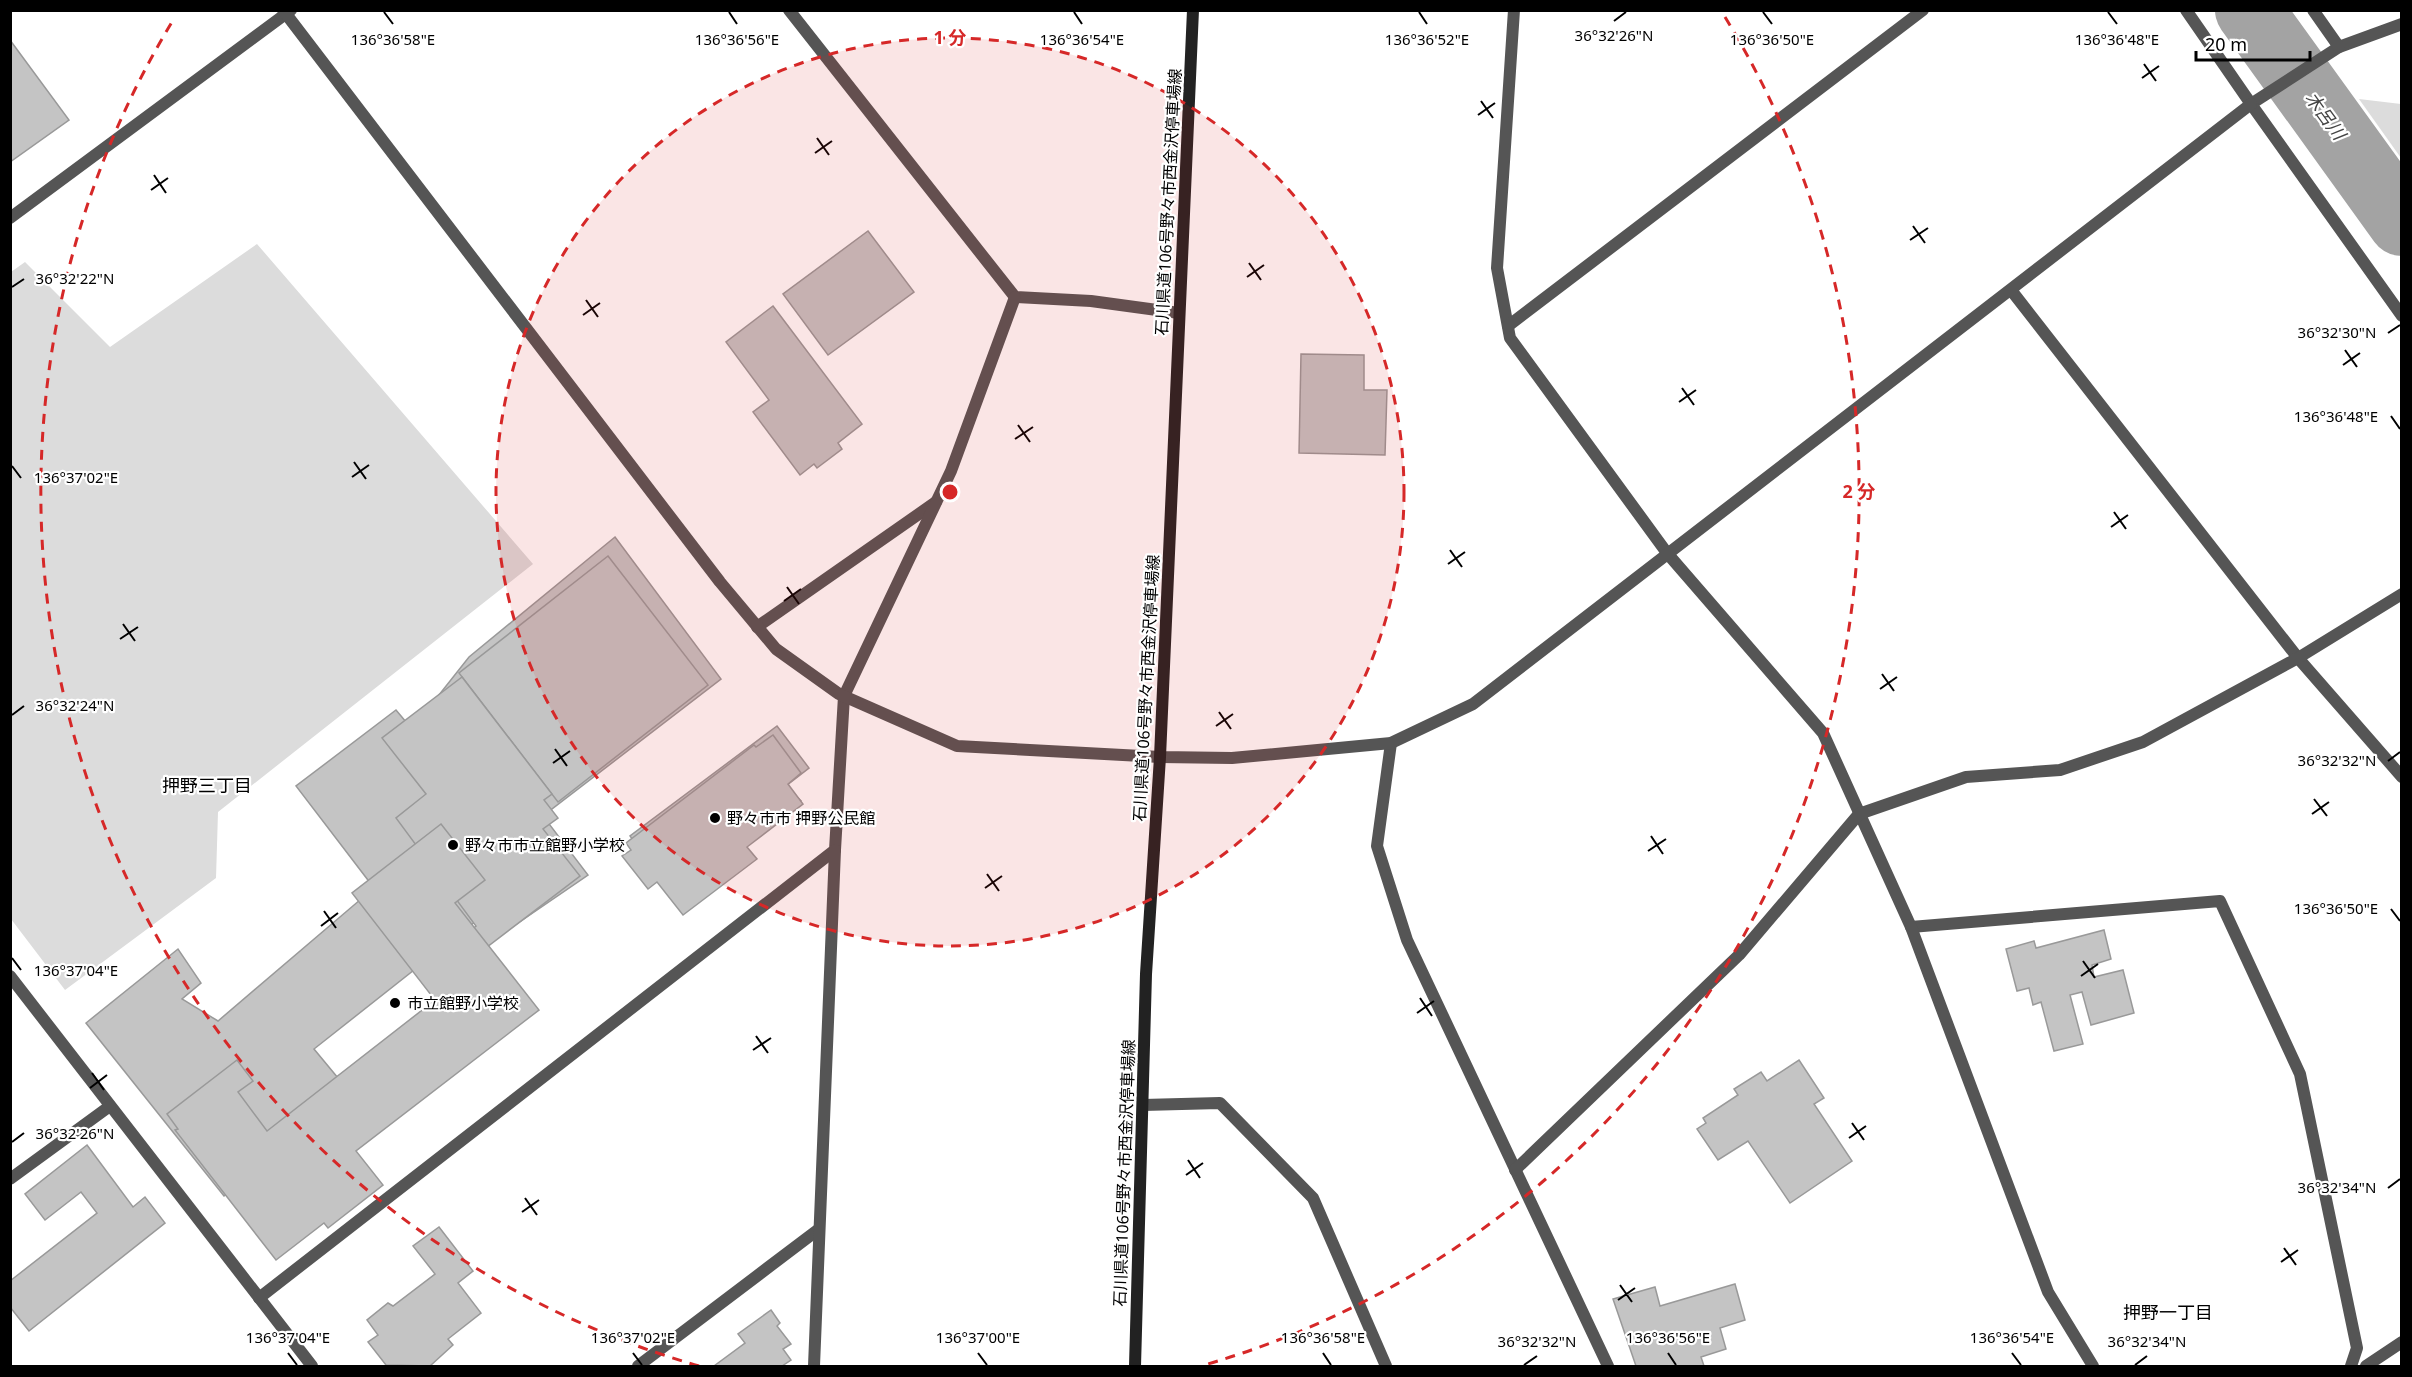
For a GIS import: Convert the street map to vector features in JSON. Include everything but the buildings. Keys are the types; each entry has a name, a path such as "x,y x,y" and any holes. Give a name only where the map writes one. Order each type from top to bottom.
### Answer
{"main road":[{"name":"石川県道106号野々市西金沢停車場線","path":"1135,1366 1146,974 1160,757 1193,10"}],"street":[{"path":"789,10 1015,297 1091,301 1179,313"},
{"path":"1514,10 1497,268 1510,338 1667,553 1822,733 1911,927 2048,1292 2092,1366"},
{"path":"1508,326 1923,10"},
{"path":"2186,10 2402,316"},
{"path":"2313,10 2338,47"},
{"path":"10,218 286,12 537,346 776,649 844,696 957,746 1160,757 1232,758 1391,743 1473,704 2251,104 2338,47 2402,24"},
{"path":"2011,290 2298,658 2402,777"},
{"path":"814,1366 835,850 844,696 951,471 1015,297"},
{"path":"757,627 936,502"},
{"path":"1515,1170 1739,955 1859,814 1966,777 2060,770 2143,742 2298,658 2402,594"},
{"path":"1391,743 1377,846 1407,940 1608,1366"},
{"path":"259,1298 835,850"},
{"path":"1911,927 2220,901 2300,1074 2356,1348 2351,1366"},
{"path":"10,976 312,1366"},
{"path":"1143,1105 1220,1103 1313,1198 1386,1366"},
{"path":"10,1179 110,1106"},
{"path":"638,1366 819,1228"},
{"path":"2366,1366 2402,1342"}],"shaded area":[{"path":"2359,99 2401,104 2401,158"},
{"path":"257,244 533,564 218,812 216,878 65,990 11,919 11,272 25,262 110,347"}],"waterway":[{"name":"木呂川","path":"2249,10 2402,222"}],"place":[{"name":"野々市市 押野公民館","path":"715,818"},
{"name":"野々市市立館野小学校","path":"453,845"},
{"name":"市立館野小学校","path":"395,1003"}],"district":[{"name":"押野三丁目","path":"207,786"},
{"name":"押野一丁目","path":"2168,1313"}]}
